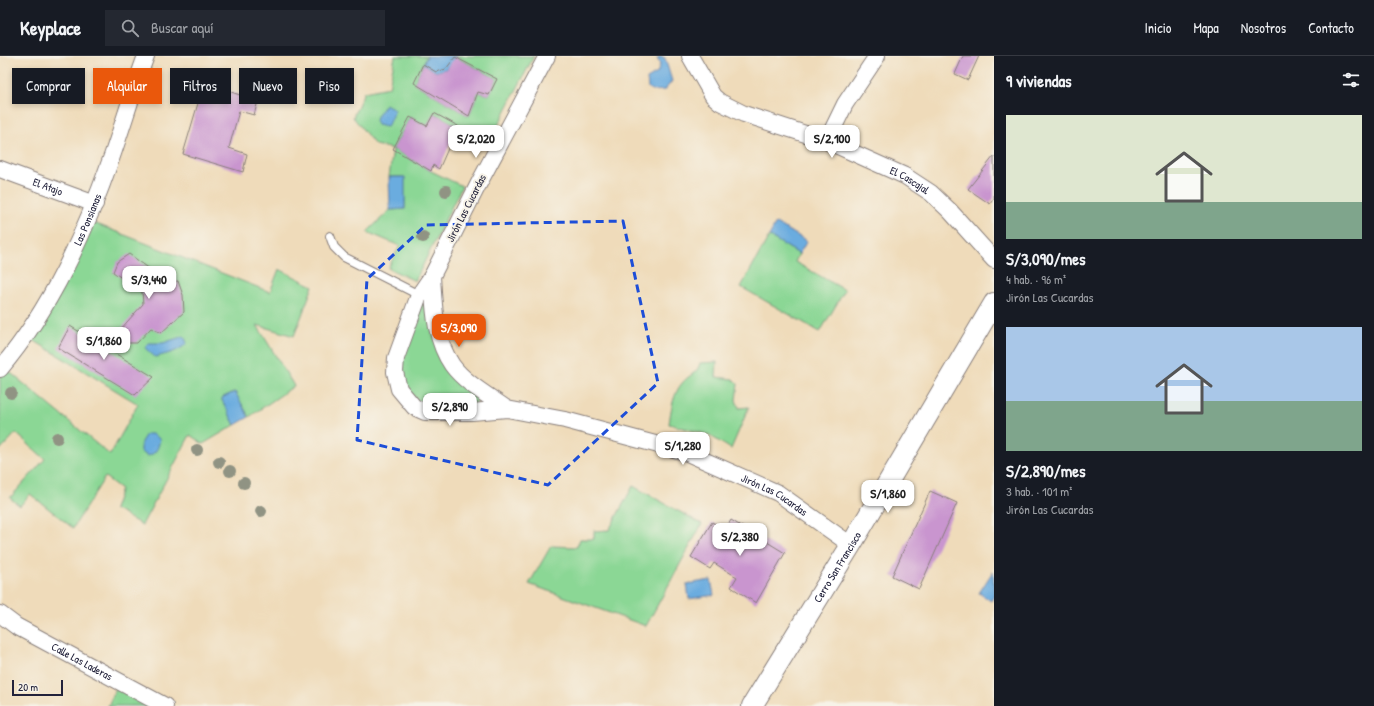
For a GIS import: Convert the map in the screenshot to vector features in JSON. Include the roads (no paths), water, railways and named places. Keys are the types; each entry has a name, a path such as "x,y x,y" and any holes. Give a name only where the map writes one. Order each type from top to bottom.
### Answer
{"street":[{"name":"Las Ponsianas","path":"0,369 20,346 61,277 95,204 146,56"},
{"name":"Jirón Las Cucardas","path":"547,56 478,185 432,276 419,295 396,358 395,372 398,389 414,407 425,412 472,412 507,409 566,420 685,452 778,493 851,545"},
{"name":"El Cascajal","path":"690,56 713,96 720,102 744,114 827,141 905,176 931,193 994,260"},
{"path":"827,141 845,104 877,56"},
{"name":"El Atajo","path":"0,169 95,204"},
{"name":"Jirón Las Cucardas","path":"432,276 434,311 442,346 452,365 479,389 507,409"},
{"name":"Cerro San Francisco","path":"752,706 851,545 994,303"},
{"path":"472,412 478,399 479,389"},
{"name":"Calle Las Laderas","path":"0,614 16,626 165,706"}],"lane":[{"path":"330,236 334,247 344,257 419,295"}],"water":[{"path":"427,56 455,57 446,69 436,72 423,64"},
{"path":"661,56 665,58 672,81 665,90 654,91 648,88 647,79 657,73 660,65 657,58"},
{"path":"385,104 395,109 387,127 377,125 375,120"},
{"path":"389,177 405,177 405,209 390,210"},
{"path":"776,223 807,241 799,254 769,236"},
{"path":"184,336 187,343 177,351 168,354 155,357 145,348 149,343 163,343"},
{"path":"235,392 249,417 235,425 221,398"},
{"path":"146,434 152,434 160,439 157,450 148,456 141,452 141,442"},
{"path":"993,571 994,596 991,601 979,593"},
{"path":"711,580 714,595 689,599 687,584"}]}
